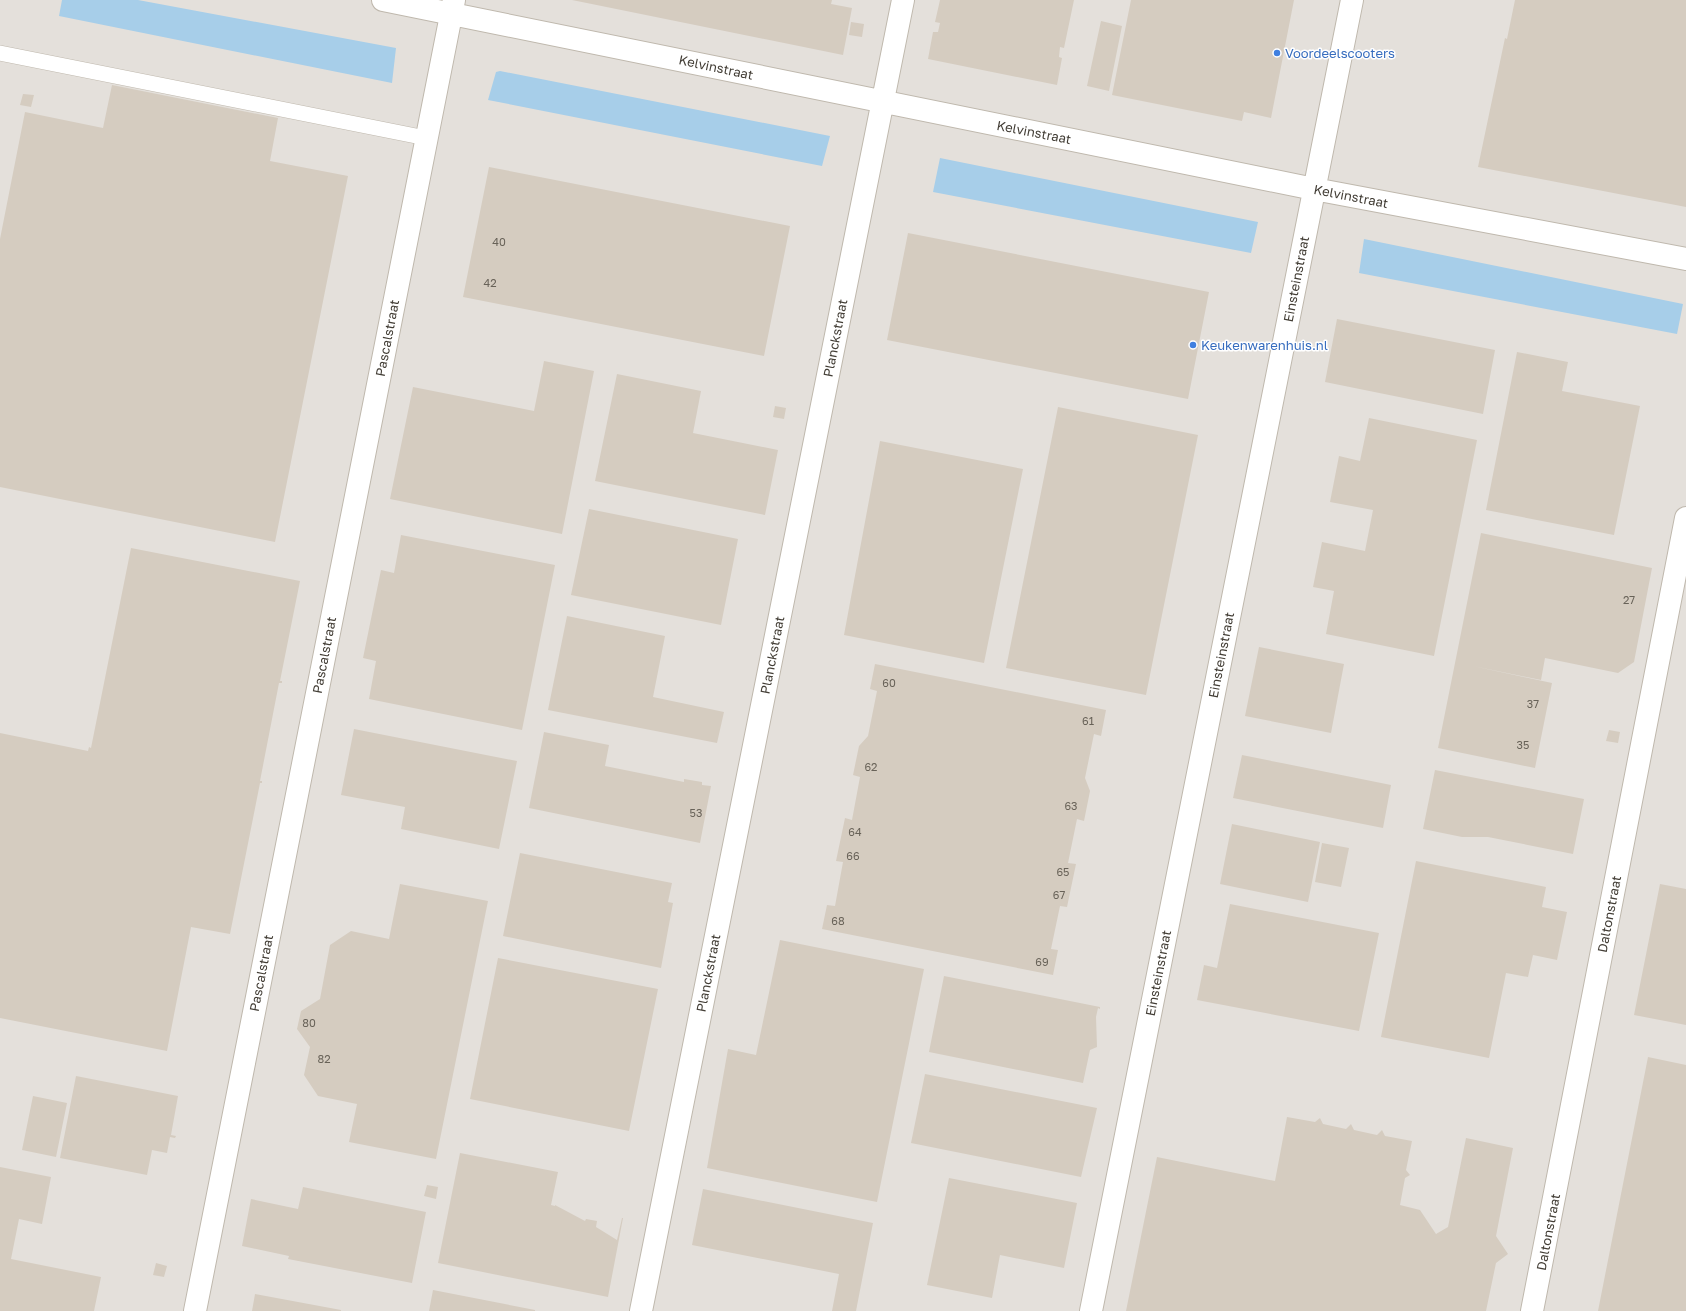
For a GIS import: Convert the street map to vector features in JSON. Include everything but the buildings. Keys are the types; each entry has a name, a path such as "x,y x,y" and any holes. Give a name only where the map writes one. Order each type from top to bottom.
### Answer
{"street":[{"name":"Kelvinstraat","path":"383,0 452,7 882,101 1314,189 1686,259"},
{"name":"Planckstraat","path":"641,1311 903,0"},
{"name":"Einsteinstraat","path":"1091,1311 1352,0"},
{"name":"Pascalstraat","path":"195,1311 452,7"},
{"name":"Daltonstraat","path":"1532,1311 1686,518"}],"lane":[{"path":"0,53 426,138"}],"shaded area":[{"path":"0,0 1686,0 1686,1311 0,1311"}],"water":[{"path":"62,0 138,0 396,48 392,83 59,16"},
{"path":"500,71 830,136 822,166 488,100 496,72"},
{"path":"940,158 1258,222 1251,253 933,192"},
{"path":"1364,239 1683,304 1677,334 1359,273"}],"place":[{"name":"Voordeelscooters","path":"1277,53"},
{"name":"Keukenwarenhuis.nl","path":"1193,345"}]}
